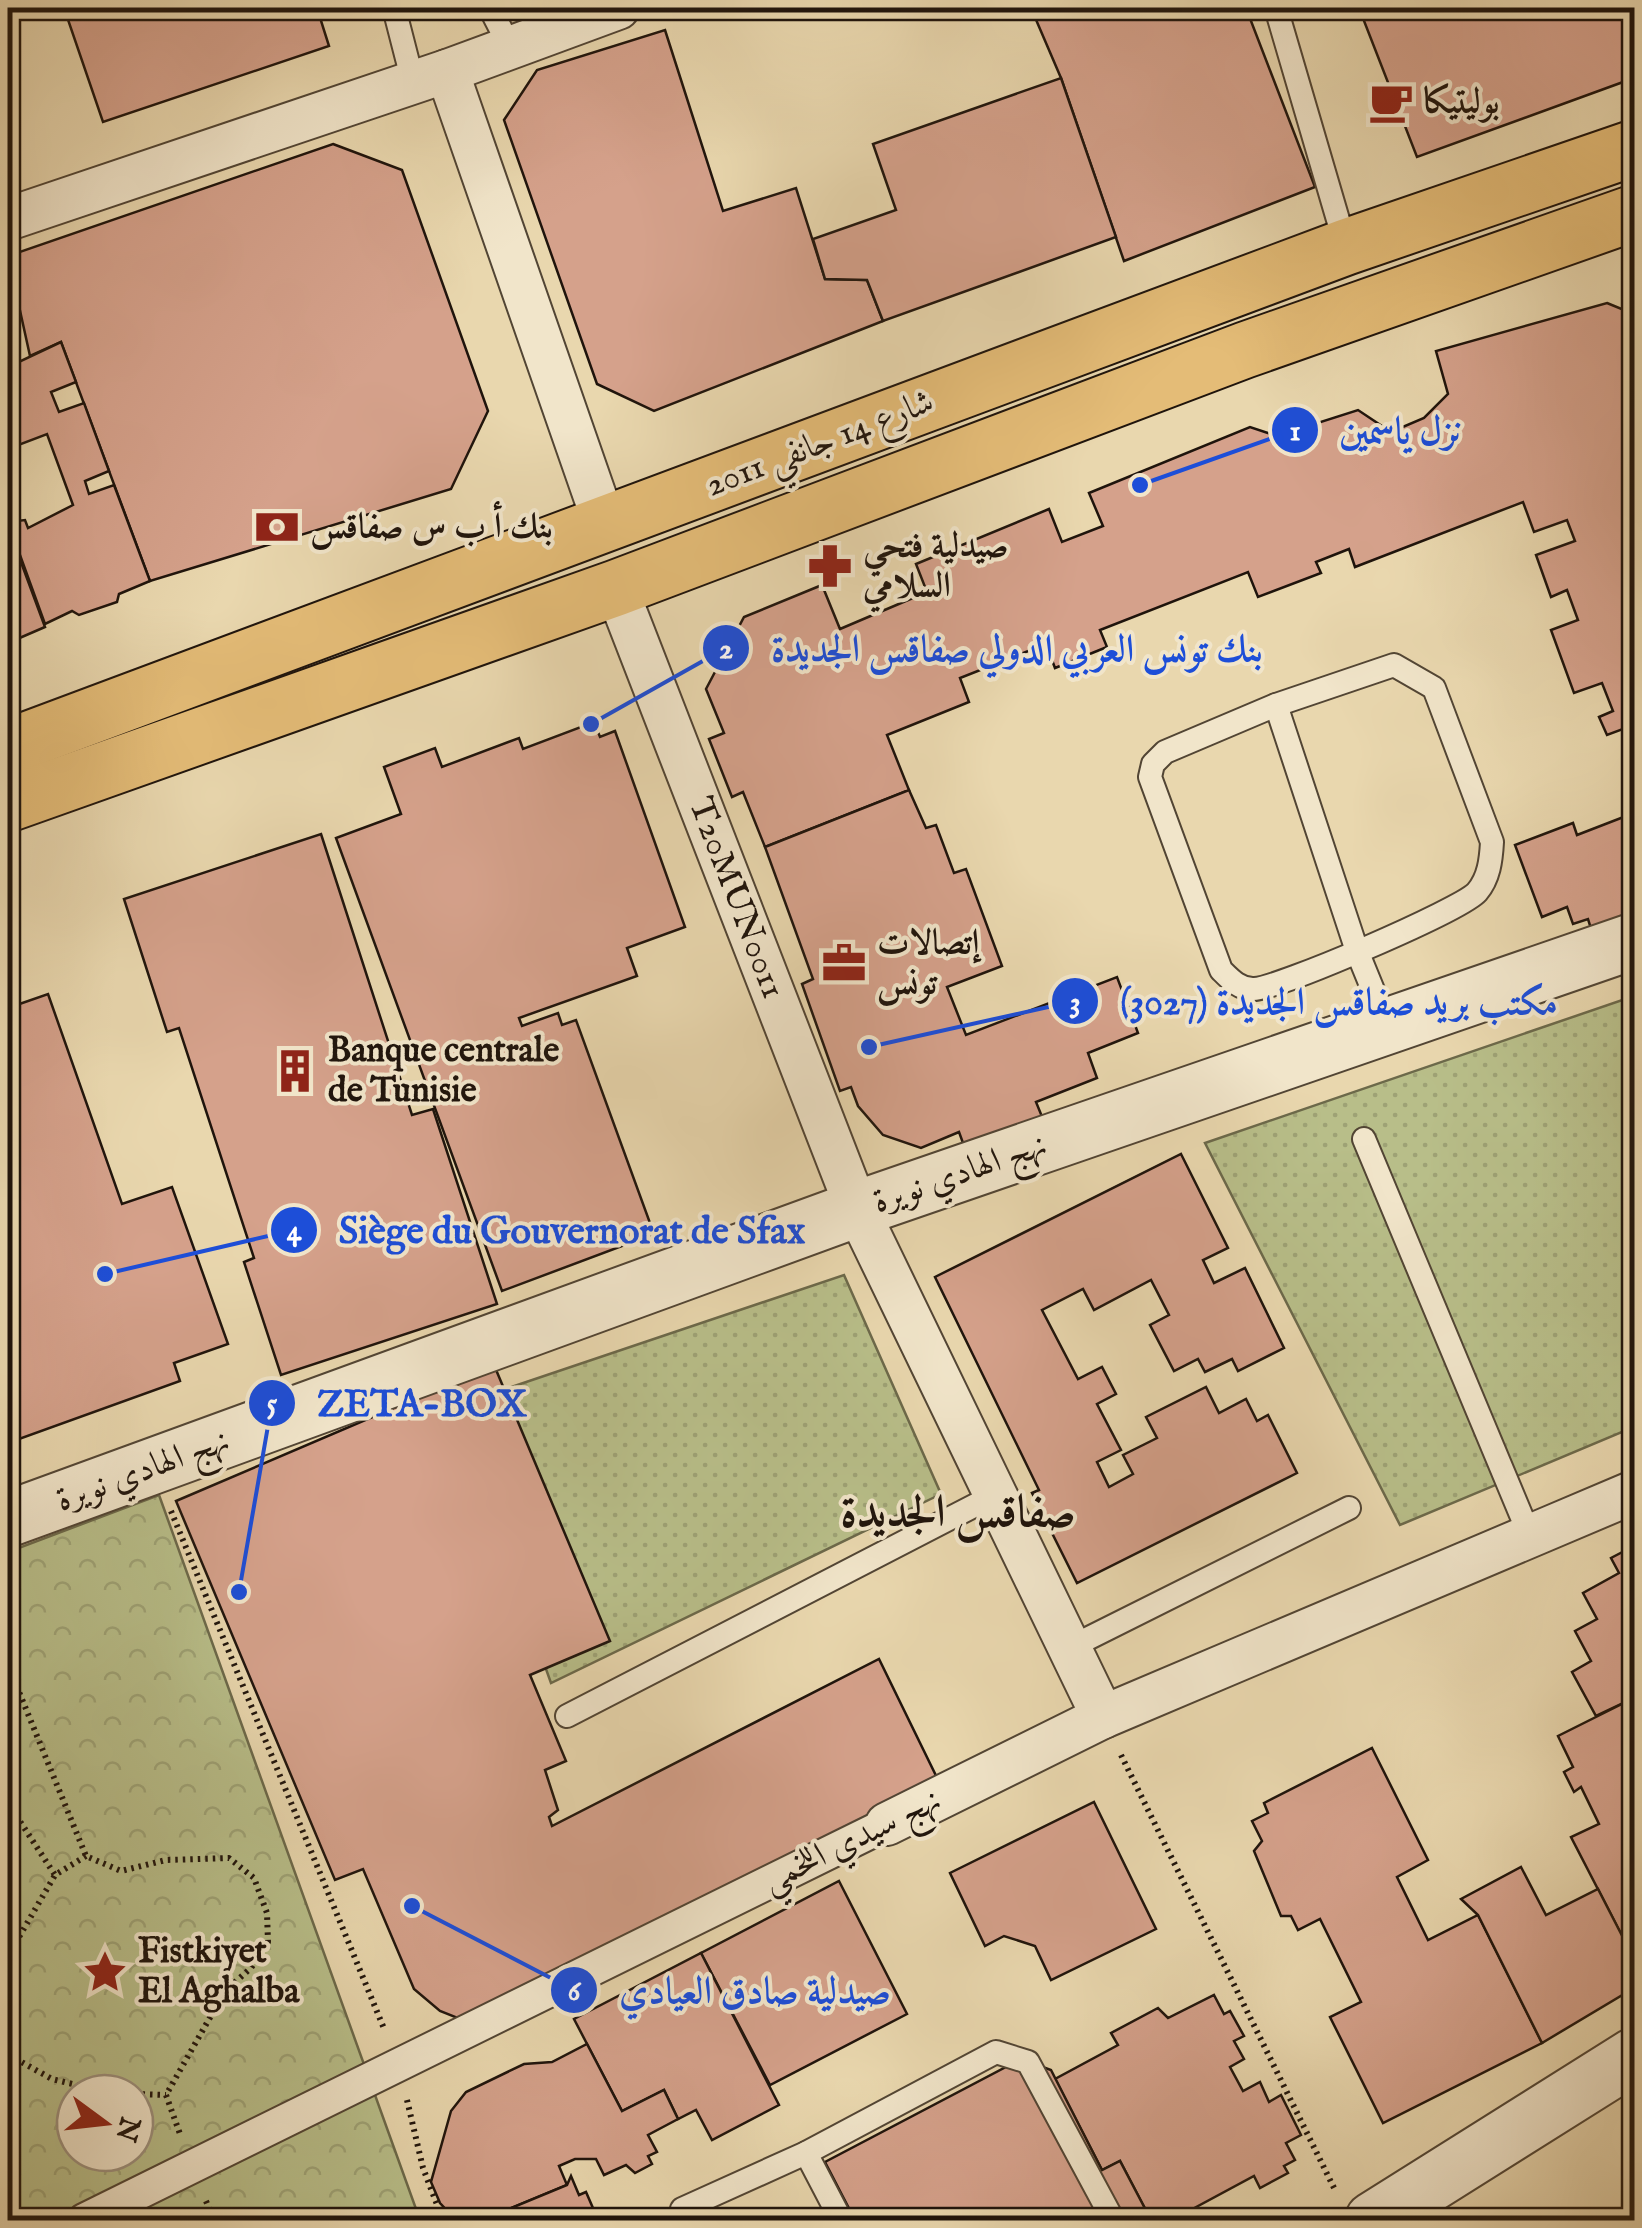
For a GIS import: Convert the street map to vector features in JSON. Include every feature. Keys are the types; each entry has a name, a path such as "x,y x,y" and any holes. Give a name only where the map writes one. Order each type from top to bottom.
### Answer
{"main road":[{"name":"شارع 14 جانفي 2011","path":"8,748 1346,247 1634,148"},
{"name":"شارع 14 جانفي 2011","path":"8,804 616,588 1244,350 1634,213"}],"street":[{"path":"8,219 430,77 618,8"},
{"path":"430,77 605,525"},
{"name":"T20MUN0011","path":"616,588 857,1209 1102,1718"},
{"name":"نهج الهادي نويرة","path":"8,1518 857,1209 1634,941"},
{"name":"نهج سيدي اللخمي","path":"84,2220 1102,1718 1634,1492"},
{"path":"1357,2212 1634,2056"}],"lane":[{"path":"394,8 430,77"},
{"path":"490,8 510,48"},
{"path":"1276,8 1346,247"},
{"path":"1394,666 1420,676 1434,688 1492,842 1491,866 1479,891 1460,906 1255,990 1236,984 1221,970 1150,777 1153,764 1166,752 1276,705 1394,666"},
{"path":"1276,705 1357,951 1388,1028"},
{"path":"1364,1140 1529,1534"},
{"path":"567,1716 996,1495"},
{"path":"1069,1648 1348,1508"},
{"path":"682,2209 806,2153 996,2052 1028,2062 1113,2220"},
{"path":"806,2153 840,2220"}],"path":[{"path":"154,1468 398,2065 422,2168 443,2220"},
{"path":"8,1666 86,1856 121,1871 166,1860 229,1858 254,1878 267,1913 268,1942 251,1968 226,1991 166,2095 192,2167"},
{"path":"1102,1718 1357,2212"},
{"path":"8,1804 54,1875"},
{"path":"8,1956 54,1875 86,1856"},
{"path":"8,2061 16,2059 55,2080"},
{"path":"155,2095 166,2095"},
{"path":"8,2197 16,2220"}],"green space":[{"path":"1634,996 1634,1427 1400,1525 1205,1143"},
{"path":"844,1275 941,1494 551,1683 452,1407"},
{"path":"159,1495 420,2220 10,2220 8,1552"}],"building":[{"path":"64,8 317,8 329,46 103,122"},
{"path":"1031,8 1246,8 1315,187 1124,261 1061,78"},
{"path":"1359,8 1634,8 1634,78 1417,157"},
{"path":"665,30 723,211 796,188 825,279 867,280 883,321 654,411 597,384 504,120 537,70"},
{"path":"1061,78 1116,237 883,321 867,280 825,279 813,239 896,210 873,144"},
{"path":"333,144 402,170 488,411 451,489 150,581 61,342 30,356 8,256"},
{"path":"1607,303 1634,314 1634,725 1607,735 1599,717 1613,711 1602,683 1574,693 1551,630 1578,620 1567,590 1551,597 1536,555 1575,541 1567,520 1534,532 1523,502 1355,567 1349,549 1316,562 1321,573 1258,597 1248,572 1100,630 1107,647 1055,668 1046,644 960,678 969,702 887,735 909,790 765,847 743,792 732,797 709,739 724,733 706,689 744,617 822,585 840,629 927,592 916,564 1049,509 1062,542 1103,526 1089,493 1250,427 1277,436 1358,410 1391,432 1424,418 1448,394 1436,351"},
{"path":"61,342 76,382 51,392 59,412 84,403 109,471 85,481 89,494 114,485 150,581 119,594 117,602 79,615 72,611 45,624 8,522 25,520 28,528 73,505 47,434 8,449 8,367"},
{"path":"8,527 45,627 8,643"},
{"path":"594,722 600,737 615,731 685,927 627,948 637,976 519,1018 522,1026 558,1013 562,1025 576,1020 654,1234 502,1291 336,838 401,814 384,767 435,748 442,767 519,738 523,749"},
{"path":"1634,782 1634,813 1624,786"},
{"path":"909,790 926,828 936,825 954,873 966,869 1002,966 947,987 966,1035 1117,977 1138,1033 1088,1053 1097,1078 1036,1102 1045,1124 967,1154 959,1132 921,1148 883,1135 858,1106 851,1087 840,1091 802,984 813,979 765,847"},
{"path":"1634,813 1634,923 1594,938 1588,919 1573,924 1567,907 1542,917 1515,845 1573,823 1577,835"},
{"name":"Banque centrale de Tunisie","path":"321,834 412,1115 433,1109 497,1304 281,1375 244,1262 254,1258 179,1028 167,1032 124,899"},
{"path":"48,994 122,1204 172,1187 228,1344 174,1363 180,1381 8,1443 8,1008"},
{"path":"1181,1154 1228,1248 1203,1260 1214,1283 1245,1268 1284,1348 1238,1371 1232,1359 1205,1372 1198,1359 1174,1371 1150,1325 1169,1315 1151,1280 1094,1310 1083,1289 1042,1310 1078,1379 1102,1367 1116,1394 1097,1404 1121,1450 1097,1462 1109,1487 1133,1474 1123,1455 1157,1438 1146,1417 1206,1387 1219,1413 1246,1399 1257,1421 1268,1415 1297,1473 1077,1583 1032,1493 1039,1490 935,1277"},
{"path":"494,1365 610,1641 530,1675 566,1761 545,1770 558,1810 549,1817 552,1826 879,1659 944,1792 460,2019 440,2011 414,1989 363,1869 335,1880 176,1501"},
{"path":"1634,1546 1634,1698 1596,1716 1572,1672 1591,1661 1575,1631 1597,1619 1583,1593 1619,1573 1611,1558"},
{"path":"1634,1698 1634,1959 1571,1837 1599,1824 1581,1787 1574,1792 1564,1772 1573,1767 1558,1736"},
{"path":"1372,1748 1428,1860 1397,1877 1428,1940 1478,1915 1542,2043 1383,2123 1330,2017 1361,2002 1320,1919 1298,1930 1291,1916 1281,1916 1254,1851 1262,1841 1252,1821 1268,1813 1264,1803"},
{"path":"1094,1802 1156,1929 1051,1980 1035,1946 1004,1936 985,1946 950,1873"},
{"path":"1521,1867 1546,1915 1598,1889 1634,1959 1634,1988 1542,2043 1478,1915 1461,1899"},
{"path":"839,1881 907,2014 770,2085 701,1953"},
{"path":"701,1953 779,2105 712,2140 696,2110 678,2119 664,2090 622,2111 574,2019"},
{"path":"1214,1995 1224,2014 1230,2011 1244,2036 1234,2041 1244,2059 1230,2067 1243,2091 1260,2082 1269,2102 1281,2095 1301,2135 1286,2143 1295,2160 1284,2166 1288,2173 1260,2188 1254,2176 1172,2220 1151,2220 1120,2161 1102,2170 1055,2079 1118,2045 1111,2033 1158,2008 1168,2018"},
{"path":"587,2044 622,2111 664,2090 678,2119 648,2135 657,2152 648,2156 652,2164 635,2173 626,2165 604,2175 596,2159 575,2159 559,2166 567,2185 482,2220 454,2218 440,2203 431,2182 451,2111 466,2092 524,2064 552,2062"},
{"path":"1021,2059 1051,2070 1102,2170 1120,2161 1151,2220 855,2220 825,2162"},
{"path":"571,2176 579,2195 586,2192 596,2215 607,2210 611,2220 482,2220 567,2185"}],"place":[{"name":"بوليتيكا","path":"1391,102"},
{"name":"نزل ياسمين","path":"1140,485"},
{"name":"بنك أ ب س صفاقس","path":"277,527"},
{"name":"صيدلية فتحي السلامي","path":"830,566"},
{"name":"بنك تونس العربي الدولي صفاقس الجديدة","path":"591,724"},
{"name":"إتصالات تونس","path":"844,963"},
{"name":"مكتب بريد صفاقس الجديدة (3027)","path":"869,1047"},
{"name":"Banque centrale de Tunisie","path":"295,1071"},
{"name":"Siège du Gouvernorat de Sfax","path":"105,1274"},
{"name":"ZETA-BOX","path":"239,1592"},
{"name":"صيدلية صادق العيادي","path":"412,1906"},
{"name":"Fistkiyet El Aghalba","path":"105,1972"}],"district":[{"name":"صفاقس الجديدة","path":"958,1513"}]}
